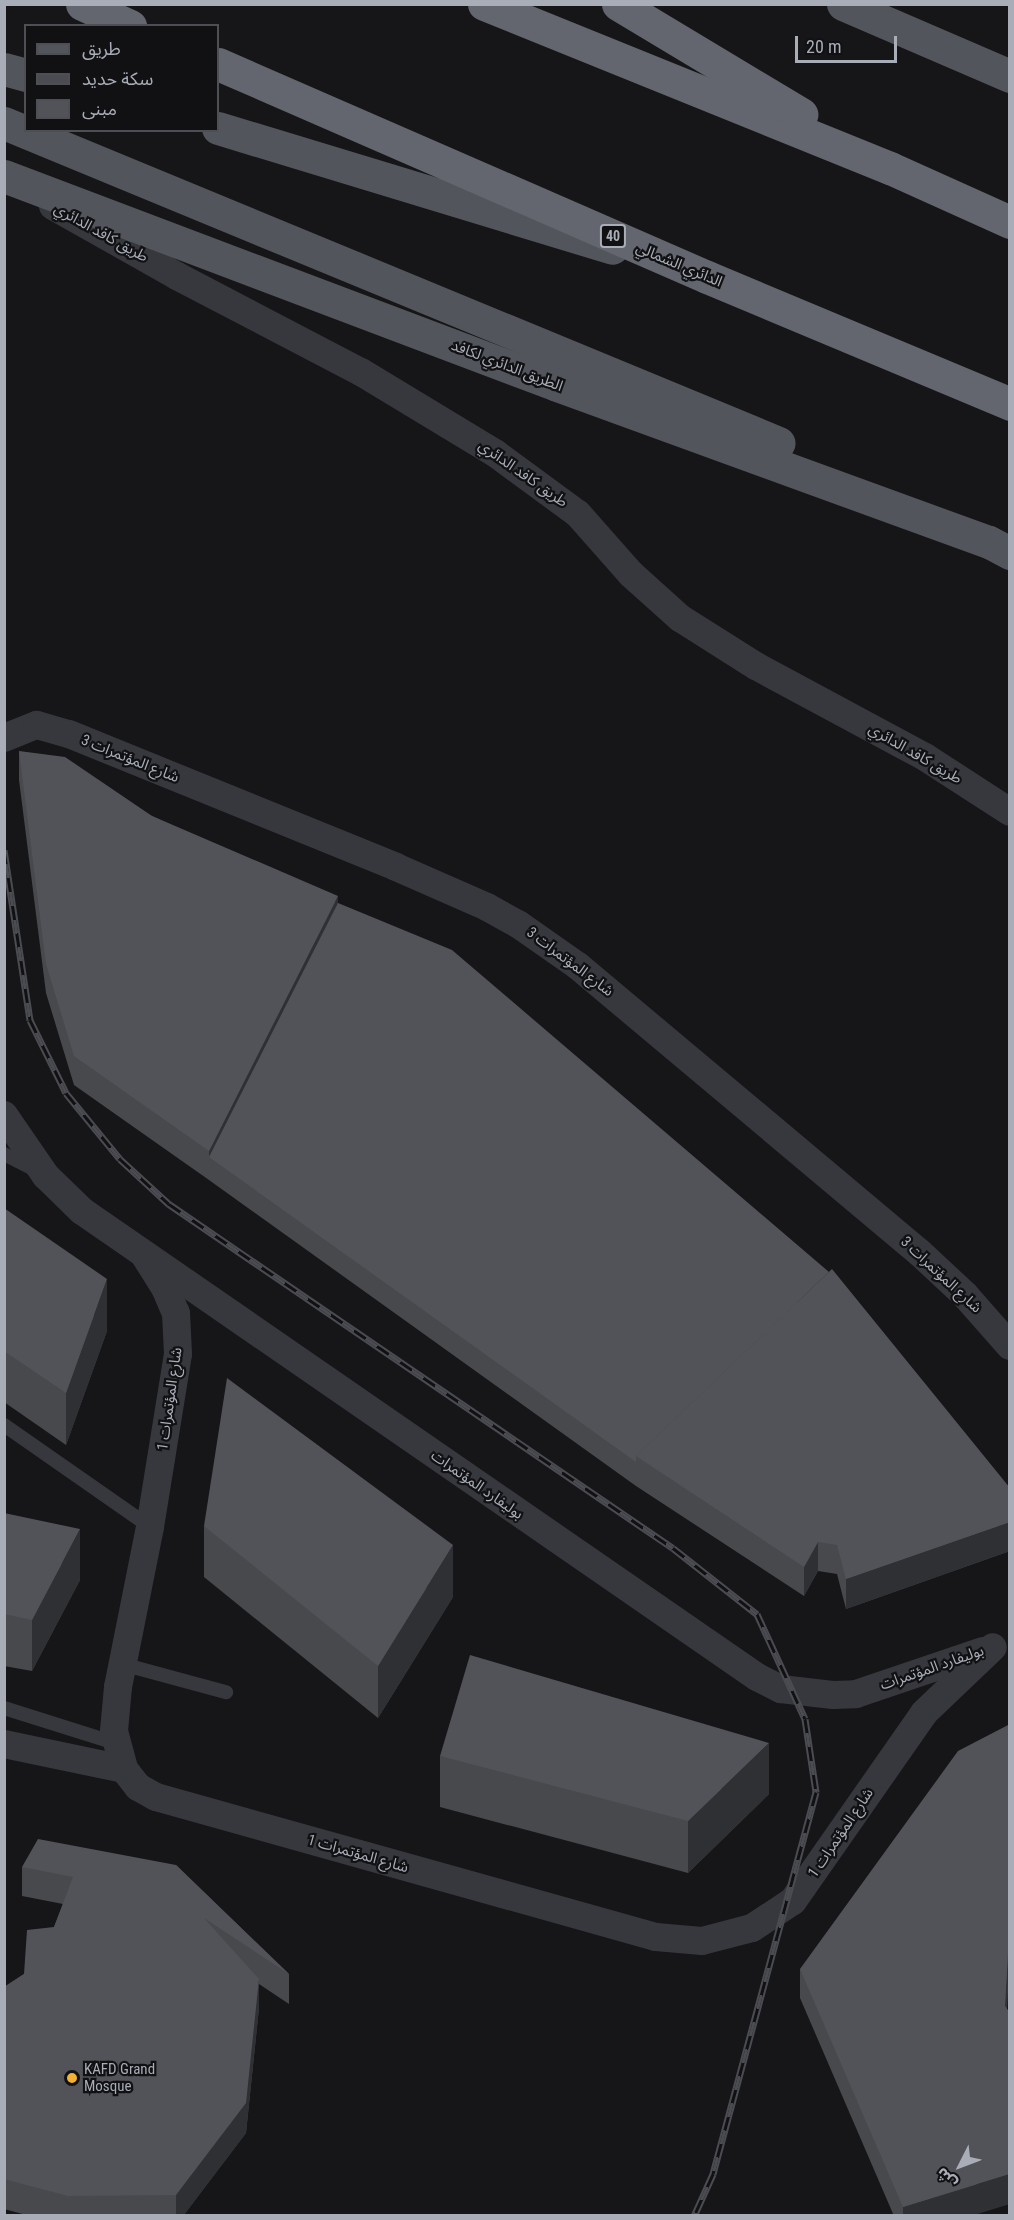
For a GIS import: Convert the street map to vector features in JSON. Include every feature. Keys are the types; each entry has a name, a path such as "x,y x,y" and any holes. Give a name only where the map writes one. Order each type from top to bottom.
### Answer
{"highway":[{"path":"82,4 126,24"},
{"path":"484,4 890,168 1010,222"},
{"path":"618,4 890,168"},
{"name":"الدائري الشمالي","path":"219,64 707,277 1010,404"}],"main road":[{"path":"843,4 1010,76"},
{"path":"4,69 24,74"},
{"path":"4,123 24,131"},
{"path":"219,128 707,277"},
{"path":"26,132 879,485 999,548"},
{"name":"الطريق الدائري لكافد","path":"4,177 999,548"}],"street":[{"name":"طريق كافد الدائري","path":"4,177 177,276 361,372 495,453 578,514 631,574 680,618 756,666 925,757 1010,812"},
{"name":"شارع المؤتمرات 3","path":"4,738 37,725 69,734 396,867 487,907 518,924 578,966 920,1254 965,1295 1010,1346"},
{"name":"بوليفارد المؤتمرات","path":"4,1115 46,1176 82,1211 145,1257 757,1677 781,1689 834,1695 856,1694 1001,1643"},
{"name":"شارع المؤتمرات 1","path":"145,1257 166,1290 176,1313 178,1334 176,1380 114,1710 120,1756 138,1787 156,1797 656,1937 702,1941 752,1928 793,1901 924,1713 1001,1643"},
{"path":"4,1744 120,1756"}],"lane":[{"path":"4,1154 46,1176"},
{"path":"4,1425 150,1527"},
{"path":"122,1664 226,1692"},
{"path":"4,1708 120,1756"}],"building":[{"path":"19,751 65,757 152,816 338,896 209,1151 74,1056 46,964"},
{"path":"338,903 452,950 829,1272 636,1456 636,1462 209,1157"},
{"path":"4,1208 107,1279 66,1393 4,1351"},
{"path":"832,1269 1010,1488 1010,1522 846,1579 837,1545 818,1542 804,1567 636,1456"},
{"path":"227,1378 453,1545 378,1666 204,1526"},
{"path":"4,1513 80,1529 32,1620 4,1614"},
{"path":"470,1655 769,1743 688,1821 440,1756"},
{"path":"1010,1724 1010,1917 1005,2006 1010,2013 1010,2174 903,2207 800,1969 958,1751"},
{"path":"38,1839 176,1865 289,1974 204,1918 259,1979 246,2103 176,2195 68,2196 4,2179 4,1987 24,1974 27,1930 54,1927 73,1877 22,1867"}],"railway":[{"path":"4,850 30,1020 66,1093 120,1159 169,1204 673,1548 757,1614 805,1719 816,1792 713,2174 694,2216"}],"place":[{"name":"KAFD Grand Mosque","path":"72,2078"}]}
